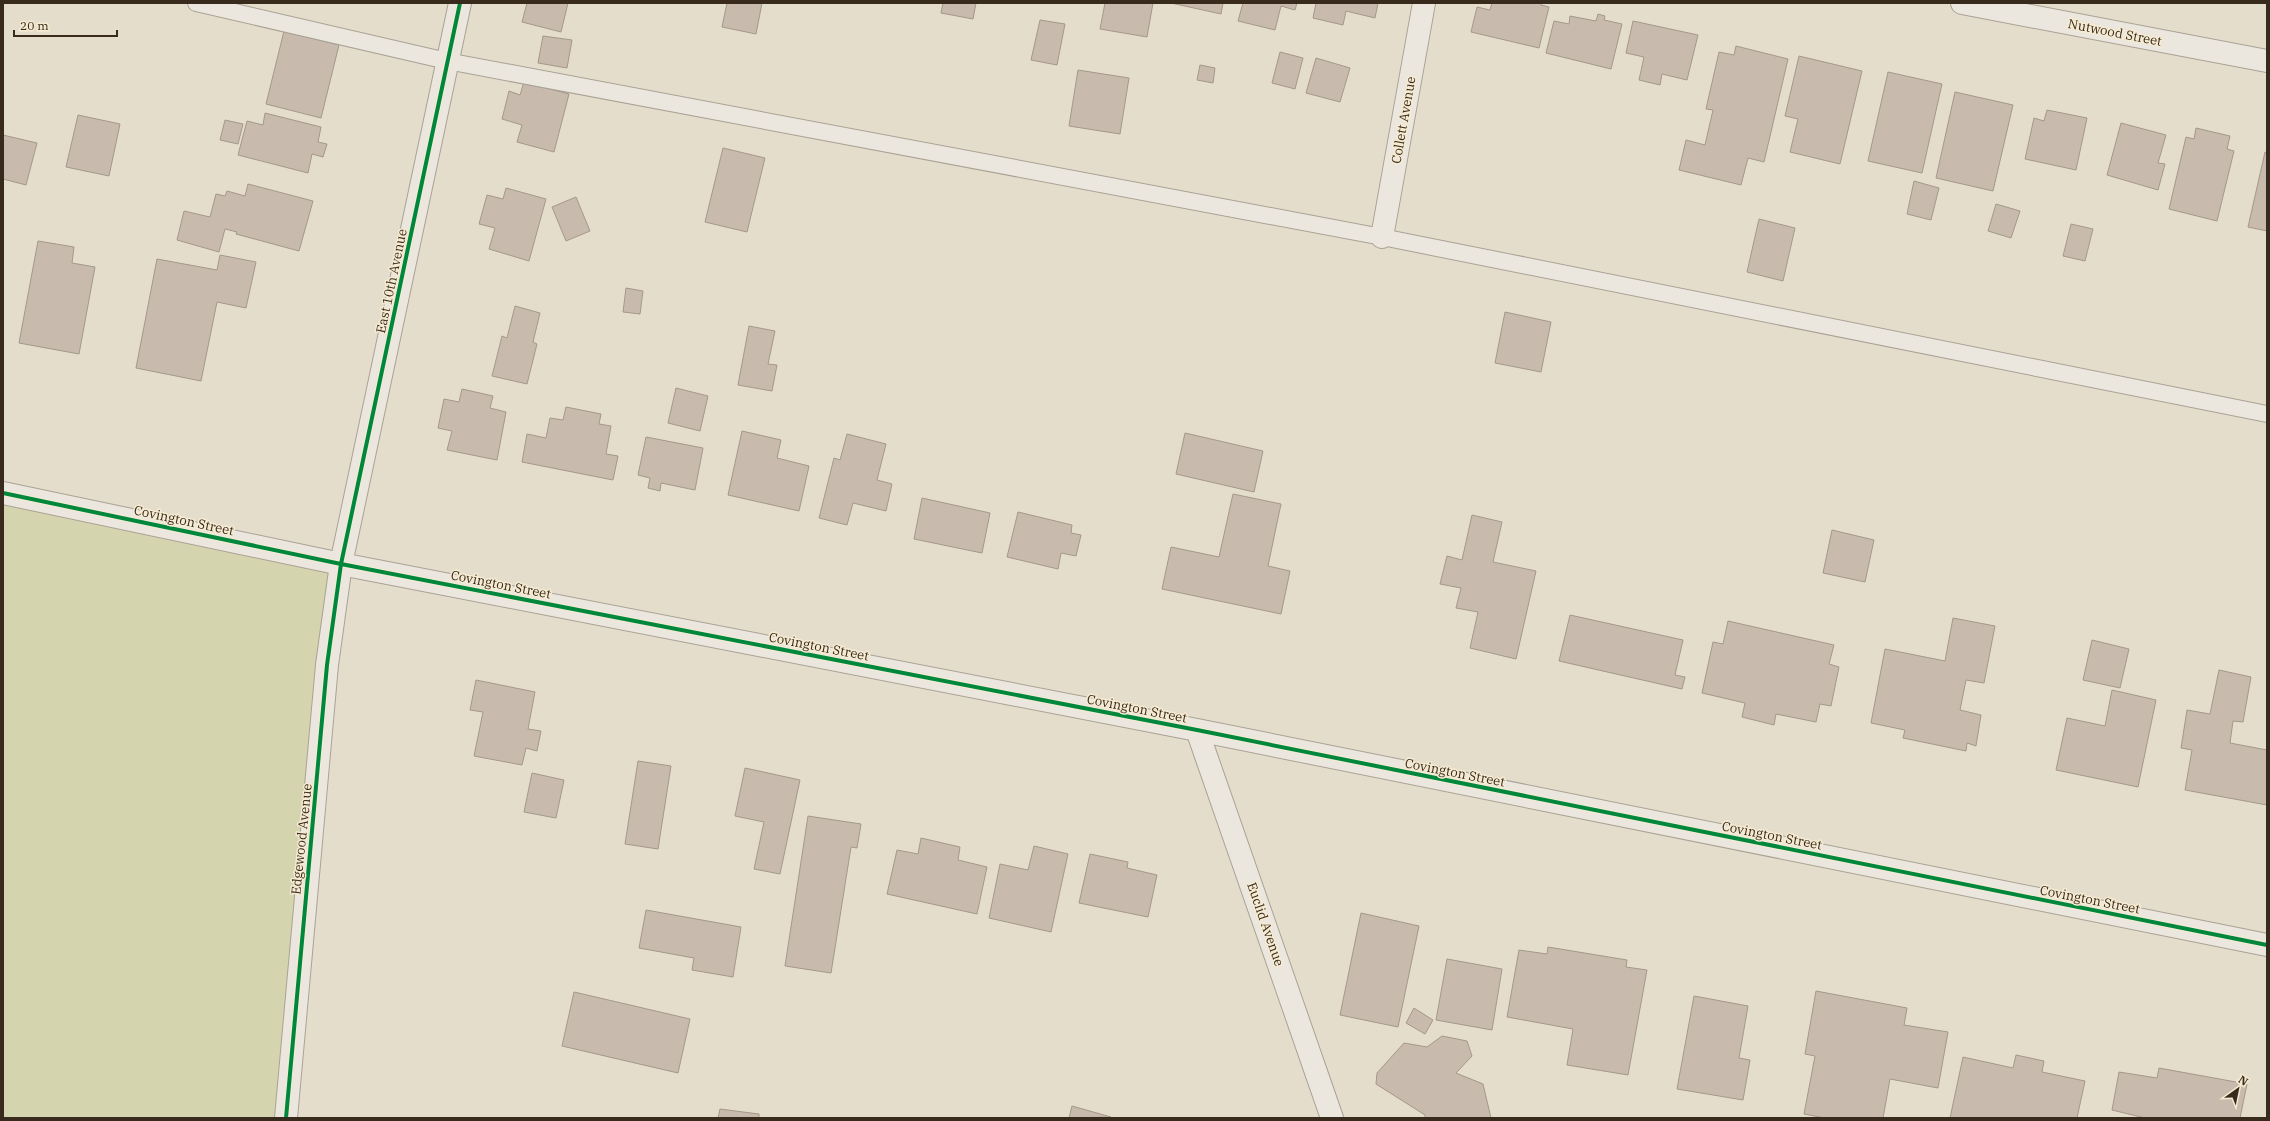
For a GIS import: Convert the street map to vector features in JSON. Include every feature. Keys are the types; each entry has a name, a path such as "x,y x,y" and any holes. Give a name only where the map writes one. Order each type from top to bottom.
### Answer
{"street":[{"name":"East 10th Avenue","path":"341,564 460,3"},
{"name":"Collett Avenue","path":"1382,237 1424,3"},
{"name":"Nutwood Street","path":"1962,3 2267,61"},
{"name":"Covington Street","path":"3,493 341,564 1197,730 2267,945"},
{"name":"Edgewood Avenue","path":"286,1118 329,652 341,564"},
{"name":"Euclid Avenue","path":"1197,730 1332,1118"}],"lane":[{"path":"196,3 447,61 1382,237 2267,414"}],"green space":[{"path":"3,495 341,564 283,1118 3,1118"}],"building":[{"path":"527,3 568,3 561,32 522,22"},
{"path":"727,3 762,3 756,34 722,27"},
{"path":"943,3 976,3 973,19 941,13"},
{"path":"1105,3 1153,3 1147,37 1100,29"},
{"path":"1171,3 1223,3 1221,14"},
{"path":"1243,3 1297,3 1295,10 1281,6 1275,30 1238,21"},
{"path":"1316,3 1378,3 1375,18 1346,11 1343,25 1313,18"},
{"path":"1492,3 1542,3 1541,5 1549,7 1539,48 1471,32 1477,7 1490,10"},
{"path":"1598,14 1605,16 1604,20 1622,24 1611,69 1546,53 1554,21 1569,24 1570,16 1596,21"},
{"path":"1040,20 1065,24 1057,65 1031,60"},
{"path":"1633,21 1698,35 1687,80 1662,74 1660,85 1639,80 1644,57 1626,53"},
{"path":"284,31 339,45 321,118 266,104"},
{"path":"543,36 572,40 567,68 538,63"},
{"path":"1736,46 1788,59 1764,162 1748,158 1741,185 1679,170 1686,140 1705,145 1713,110 1706,109 1719,52 1734,55"},
{"path":"1280,52 1303,58 1295,89 1272,83"},
{"path":"1799,56 1862,71 1840,164 1790,152 1798,119 1785,116"},
{"path":"1316,58 1350,68 1340,102 1306,93"},
{"path":"1200,65 1215,68 1213,83 1197,80"},
{"path":"1078,70 1129,78 1120,134 1069,126"},
{"path":"1888,72 1942,84 1922,173 1868,161"},
{"path":"524,82 569,94 554,152 517,142 522,125 502,119 509,91 520,95"},
{"path":"1955,92 2013,105 1993,191 1936,178"},
{"path":"2047,110 2087,118 2076,170 2025,159 2034,118 2044,121"},
{"path":"265,113 321,127 318,142 327,144 323,157 312,154 308,173 238,155 247,121 263,125"},
{"path":"78,115 120,124 109,176 66,167"},
{"path":"225,120 243,124 238,144 220,140"},
{"path":"2121,123 2166,135 2158,163 2165,164 2158,190 2107,175"},
{"path":"2196,128 2230,136 2227,149 2234,151 2217,221 2169,209 2186,137 2194,139"},
{"path":"3,135 37,143 26,185 3,179"},
{"path":"723,148 765,158 747,232 705,222"},
{"path":"2265,152 2267,153 2267,231 2248,227"},
{"path":"1914,181 1939,188 1931,220 1907,214"},
{"path":"248,184 313,201 299,251 236,234 237,232 225,229 219,252 177,240 184,211 210,217 216,194 225,196 227,191 245,196"},
{"path":"506,188 546,199 529,261 489,249 495,228 479,224 487,195 503,199"},
{"path":"576,197 590,231 566,241 552,207"},
{"path":"1996,204 2020,211 2011,238 1988,231"},
{"path":"1759,219 1795,228 1783,281 1747,272"},
{"path":"2071,224 2093,229 2085,261 2063,256"},
{"path":"38,241 74,247 72,263 95,267 79,354 19,343"},
{"path":"220,255 256,262 246,308 217,302 201,381 136,368 157,259 217,270"},
{"path":"626,288 643,291 640,314 623,312"},
{"path":"515,306 540,313 533,342 537,344 527,384 492,376 502,336 507,338"},
{"path":"1505,312 1551,322 1541,372 1495,363"},
{"path":"749,326 775,331 768,364 777,365 772,391 738,385"},
{"path":"676,388 708,396 700,431 668,423"},
{"path":"462,389 493,396 490,408 506,412 497,460 447,450 452,431 438,428 444,399 459,402"},
{"path":"566,407 601,414 599,424 611,426 606,454 618,456 613,480 522,462 527,434 546,438 550,418 563,420"},
{"path":"742,431 781,440 777,458 809,466 799,511 728,495"},
{"path":"1185,433 1263,451 1254,492 1176,474"},
{"path":"847,434 886,444 877,480 892,484 886,511 853,503 847,525 819,518 834,458 840,460"},
{"path":"646,437 703,448 695,490 661,483 660,491 648,488 650,478 638,475"},
{"path":"1233,494 1281,504 1268,566 1290,571 1281,614 1162,589 1171,547 1219,557"},
{"path":"922,498 990,513 982,553 914,539"},
{"path":"1018,512 1072,525 1071,533 1081,535 1076,556 1061,553 1058,569 1007,557"},
{"path":"1472,515 1502,522 1493,562 1536,571 1516,659 1470,648 1478,612 1456,608 1461,588 1440,584 1447,556 1462,560"},
{"path":"1832,530 1874,540 1865,582 1823,573"},
{"path":"1570,615 1683,640 1675,675 1685,677 1682,689 1559,661"},
{"path":"1953,618 1995,626 1984,683 1966,680 1960,710 1981,715 1976,746 1967,743 1966,751 1903,738 1905,730 1871,723 1885,649 1945,661"},
{"path":"1728,621 1834,645 1829,664 1839,667 1831,706 1820,704 1816,722 1776,714 1774,725 1742,717 1745,703 1702,693 1713,642 1723,644"},
{"path":"2092,640 2129,649 2120,688 2083,680"},
{"path":"2219,670 2251,677 2243,722 2233,721 2230,743 2267,750 2267,805 2185,790 2192,750 2181,748 2187,710 2210,714"},
{"path":"476,680 535,692 528,729 541,731 537,751 526,748 522,765 474,756 483,712 470,710"},
{"path":"2112,690 2156,700 2138,787 2056,770 2067,718 2105,726"},
{"path":"638,761 671,766 658,849 625,844"},
{"path":"745,768 800,780 780,874 754,869 764,822 735,816"},
{"path":"532,773 564,780 556,818 524,812"},
{"path":"808,816 861,824 857,848 851,847 831,973 785,966"},
{"path":"921,838 960,847 958,860 987,867 977,914 887,894 897,850 918,854"},
{"path":"1034,846 1068,854 1051,932 989,918 1000,864 1028,870"},
{"path":"1090,854 1128,862 1127,868 1157,875 1148,917 1079,903"},
{"path":"646,910 741,927 733,977 692,970 694,958 639,948"},
{"path":"1361,913 1419,926 1398,1027 1340,1015"},
{"path":"1548,947 1627,960 1626,967 1647,970 1628,1075 1567,1065 1573,1029 1507,1017 1519,950 1547,954"},
{"path":"1447,959 1502,969 1492,1030 1436,1020"},
{"path":"1816,991 1907,1008 1904,1025 1948,1032 1938,1088 1890,1079 1883,1118 1825,1118 1804,1114 1815,1056 1805,1054"},
{"path":"574,992 690,1019 678,1073 562,1046"},
{"path":"1694,996 1748,1006 1739,1058 1750,1060 1743,1100 1677,1089"},
{"path":"1414,1008 1433,1020 1425,1034 1406,1023"},
{"path":"1442,1036 1467,1041 1472,1056 1456,1073 1483,1084 1491,1118 1425,1118 1425,1115 1376,1084 1377,1073 1404,1043 1427,1047"},
{"path":"2016,1055 2044,1061 2042,1072 2085,1081 2077,1118 1950,1118 1963,1057 2013,1068"},
{"path":"2159,1068 2247,1084 2240,1118 2145,1118 2112,1110 2119,1072 2157,1078"},
{"path":"1072,1106 1111,1117 1069,1118"},
{"path":"720,1109 759,1114 759,1118 718,1118"}],"cycle path":[{"path":"286,1118 327,665 341,564 460,3"},
{"path":"3,493 341,564 1197,730 2267,945"}]}
